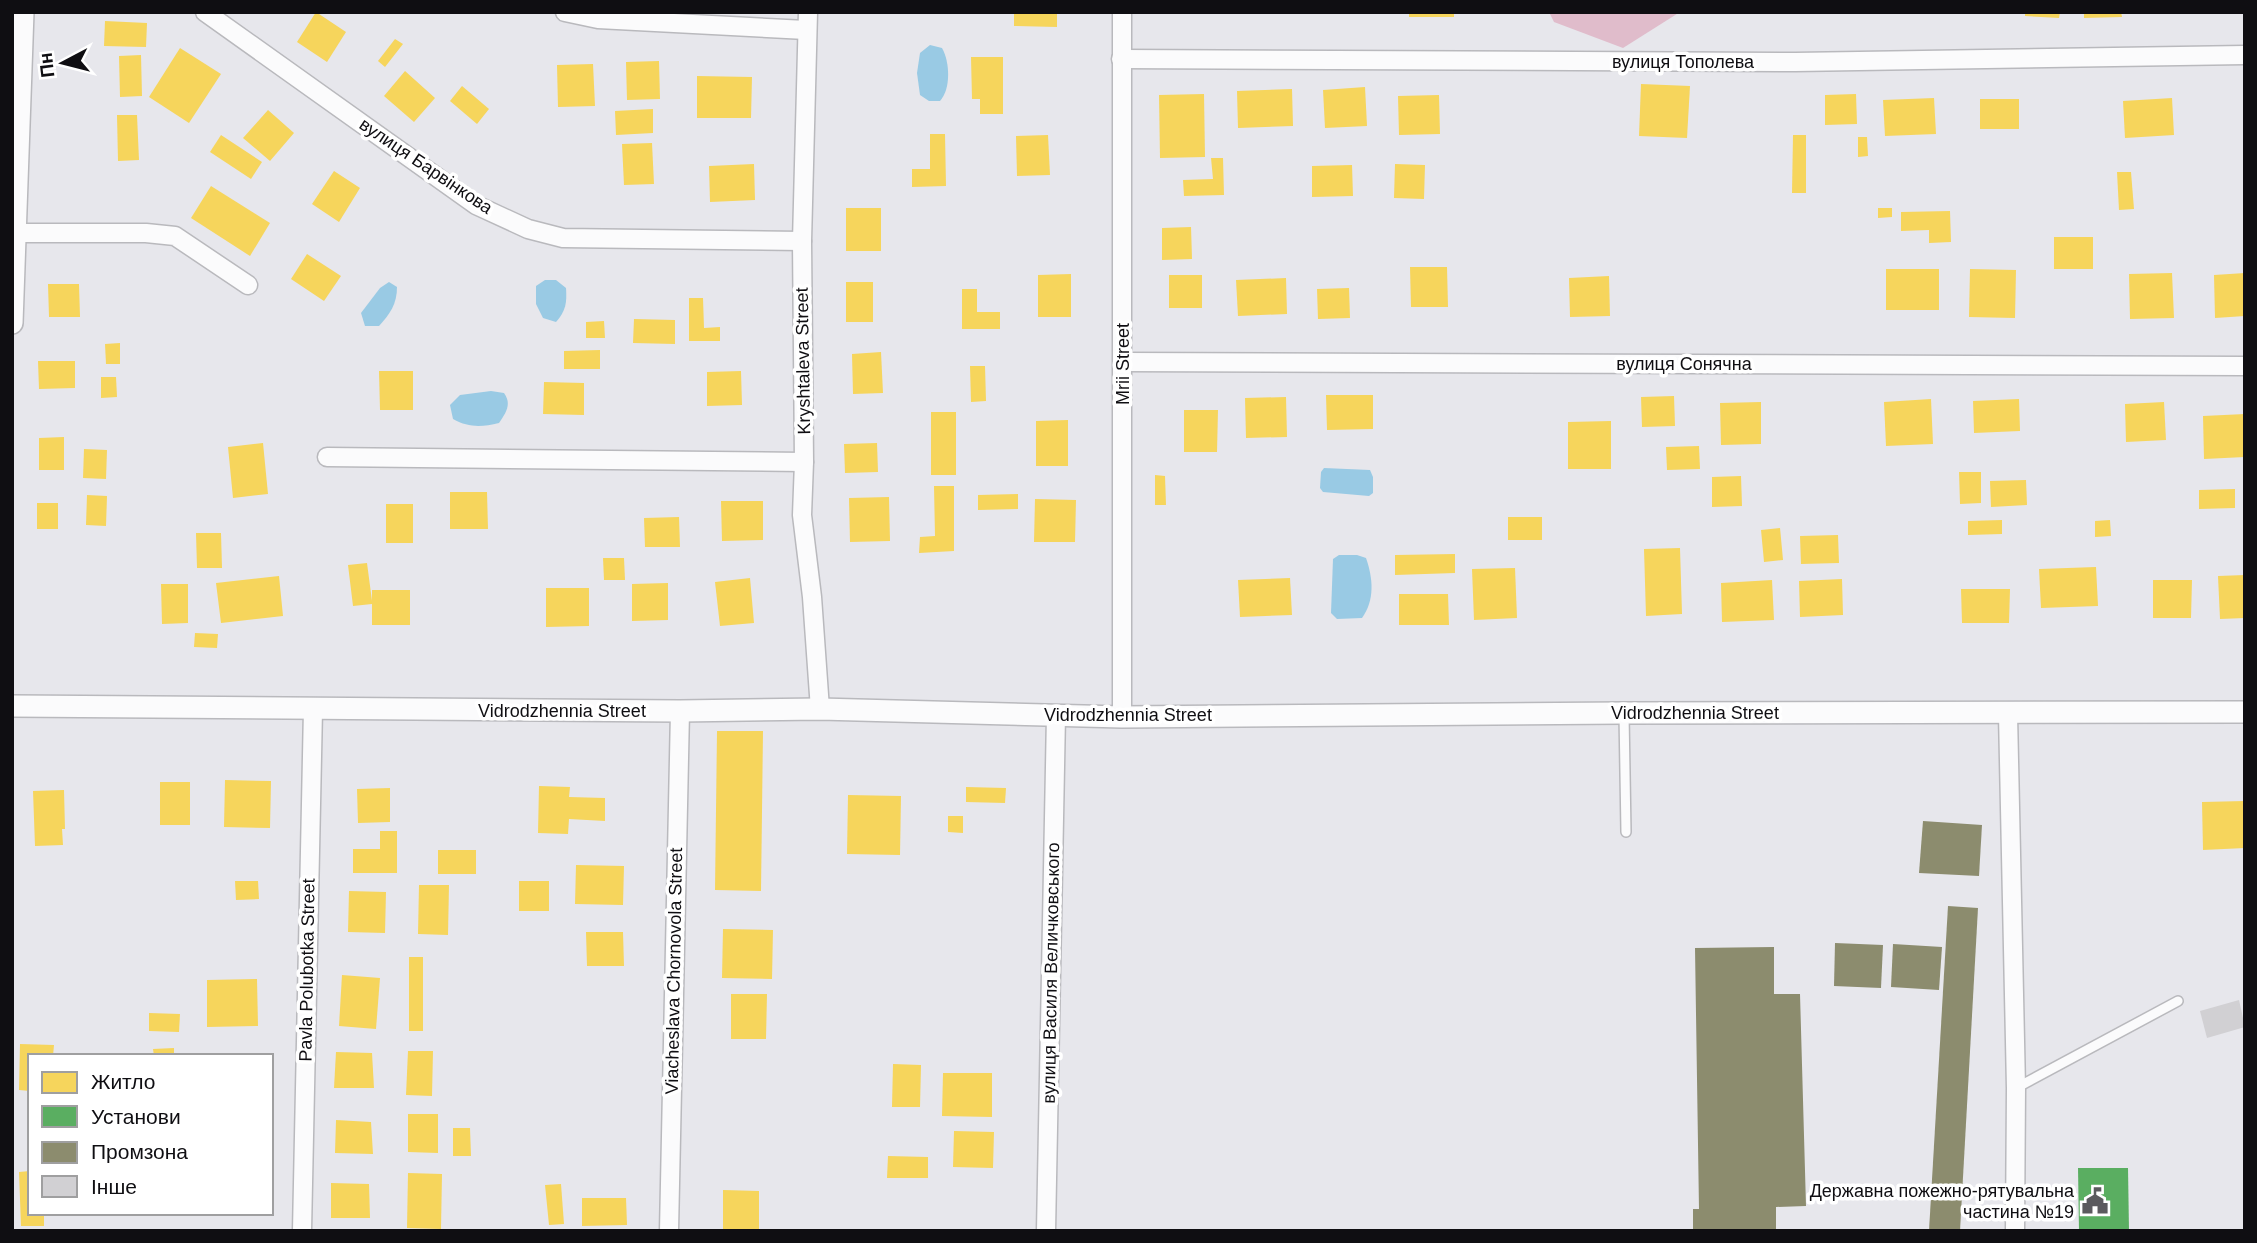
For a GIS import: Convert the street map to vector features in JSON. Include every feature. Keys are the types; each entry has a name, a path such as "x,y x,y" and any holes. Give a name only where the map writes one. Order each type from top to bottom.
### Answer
{"street":[{"path":"12,323 23,12"},
{"name":"вулиця Барвінкова","path":"205,12 476,205 528,229 563,238 802,242"},
{"path":"565,12 598,19 807,21"},
{"name":"Mrii Street","path":"1122,12 1122,717"},
{"name":"Kryshtaleva Street","path":"807,21 802,242 802,515 812,597 820,709"},
{"name":"вулиця Тополева","path":"1121,59 1795,62 2245,55"},
{"path":"16,233 146,233 175,236 248,285"},
{"name":"вулиця Сонячна","path":"1123,362 2245,366"},
{"path":"327,457 804,462"},
{"name":"Vidrodzhennia Street","path":"12,706 680,712 820,709 1122,717 2245,712"},
{"name":"Pavla Polubotka Street","path":"302,1231 313,709"},
{"name":"Viacheslava Chornovola Street","path":"669,1231 680,712"},
{"path":"2008,713 2016,1087 2015,1231"},
{"name":"вулиця Василя Величковського","path":"1046,1231 1056,715"}],"lane":[{"path":"1624,713 1626,832"},
{"path":"2016,1087 2178,1001"}],"shaded area":[{"path":"1549,12 1680,12 1623,48 1554,22"}],"water":[{"path":"930,45 942,48 947,61 948,83 940,101 929,101 920,95 917,73 920,53"},
{"path":"545,280 556,280 566,288 565,306 556,322 543,318 536,304 536,286"},
{"path":"389,282 397,287 392,308 379,326 365,326 361,313 380,288"},
{"path":"491,391 504,393 508,401 506,412 499,423 476,426 453,419 450,405 460,395"},
{"path":"1324,468 1370,470 1373,493 1369,496 1323,492 1320,488 1321,472"},
{"path":"1339,555 1366,558 1372,589 1362,618 1337,619 1331,613 1333,559"}],"building: Житло":[{"path":"316,12 346,32 327,62 297,42"},
{"path":"1014,12 1057,12 1057,27 1014,26"},
{"path":"1409,12 1454,12 1454,17 1409,17"},
{"path":"2025,12 2060,12 2059,18 2025,16"},
{"path":"2084,12 2121,12 2122,17 2084,18"},
{"path":"105,21 147,23 146,47 104,46"},
{"path":"395,39 403,44 385,67 378,61"},
{"path":"180,48 221,74 189,123 149,97"},
{"path":"141,55 142,96 120,97 119,56"},
{"path":"971,57 1003,57 1003,114 980,114 980,99 972,99"},
{"path":"659,61 660,99 627,100 626,62"},
{"path":"593,64 595,106 558,107 557,65"},
{"path":"405,71 435,98 414,122 384,96"},
{"path":"697,76 752,77 751,118 697,118"},
{"path":"1641,84 1690,86 1687,138 1639,136"},
{"path":"462,86 489,109 477,124 450,101"},
{"path":"1365,87 1367,126 1325,128 1323,90"},
{"path":"1292,89 1293,126 1238,128 1237,91"},
{"path":"1204,94 1205,157 1160,158 1159,95"},
{"path":"1856,94 1857,124 1825,125 1825,95"},
{"path":"1439,95 1440,134 1399,135 1398,96"},
{"path":"1934,98 1936,134 1885,136 1883,100"},
{"path":"2172,98 2174,135 2125,138 2123,101"},
{"path":"1980,99 2019,99 2019,129 1980,129"},
{"path":"653,109 653,133 616,135 615,111"},
{"path":"268,110 294,133 270,161 243,138"},
{"path":"117,115 137,115 139,160 118,161"},
{"path":"930,134 945,134 946,186 912,187 912,169 930,169"},
{"path":"221,135 262,162 251,179 210,152"},
{"path":"1048,135 1050,175 1017,176 1016,136"},
{"path":"1793,135 1806,135 1806,193 1792,193"},
{"path":"1858,137 1867,137 1868,156 1858,157"},
{"path":"652,143 654,184 624,185 622,144"},
{"path":"1211,158 1223,158 1224,195 1184,196 1183,180 1213,179"},
{"path":"754,164 755,200 710,202 709,166"},
{"path":"1395,164 1425,165 1424,199 1394,198"},
{"path":"1352,165 1353,196 1312,197 1312,166"},
{"path":"334,171 360,188 339,222 312,204"},
{"path":"2117,172 2131,172 2134,209 2119,210"},
{"path":"211,186 270,223 250,256 191,218"},
{"path":"846,208 881,208 881,251 846,251"},
{"path":"1878,208 1892,208 1892,217 1878,218"},
{"path":"1950,211 1951,242 1929,243 1929,230 1901,231 1901,212"},
{"path":"1191,227 1192,259 1162,260 1162,228"},
{"path":"2054,237 2093,237 2093,269 2054,269"},
{"path":"307,254 341,276 324,301 291,279"},
{"path":"1410,267 1447,267 1448,307 1411,307"},
{"path":"1886,269 1939,269 1939,310 1886,310"},
{"path":"1970,269 2016,270 2015,318 1969,317"},
{"path":"2172,273 2174,318 2130,319 2129,274"},
{"path":"2245,273 2245,316 2215,318 2214,275"},
{"path":"1071,274 1071,317 1038,317 1038,275"},
{"path":"1169,275 1202,275 1202,308 1169,308"},
{"path":"1609,276 1610,316 1570,317 1569,278"},
{"path":"1286,278 1287,314 1238,316 1236,280"},
{"path":"846,282 873,282 873,322 846,322"},
{"path":"48,284 79,284 80,317 49,317"},
{"path":"1349,288 1350,318 1318,319 1317,289"},
{"path":"962,289 977,289 977,312 1000,312 1000,329 962,329"},
{"path":"689,298 703,298 704,328 720,327 720,341 689,341"},
{"path":"634,319 675,320 675,344 633,343"},
{"path":"604,321 605,338 586,338 586,322"},
{"path":"120,343 120,364 106,364 105,344"},
{"path":"600,350 600,369 564,369 564,351"},
{"path":"881,352 883,393 853,394 852,354"},
{"path":"38,361 75,361 75,388 39,389"},
{"path":"970,366 985,366 986,401 971,402"},
{"path":"379,371 413,371 413,410 380,410"},
{"path":"741,371 742,405 707,406 707,372"},
{"path":"101,377 116,377 117,397 101,398"},
{"path":"544,382 584,383 584,415 543,414"},
{"path":"1326,395 1373,395 1373,429 1327,430"},
{"path":"1674,396 1675,426 1642,427 1641,397"},
{"path":"1286,397 1287,437 1246,438 1245,398"},
{"path":"1931,399 1933,444 1886,446 1884,402"},
{"path":"2019,399 2020,431 1974,433 1973,401"},
{"path":"1761,402 1761,444 1721,445 1720,403"},
{"path":"2164,402 2166,440 2126,442 2125,404"},
{"path":"1184,410 1218,410 1217,452 1184,452"},
{"path":"931,412 956,412 956,475 931,475"},
{"path":"2245,414 2245,457 2204,459 2203,416"},
{"path":"1068,420 1068,466 1036,466 1036,421"},
{"path":"1611,421 1611,469 1568,469 1568,422"},
{"path":"64,437 64,470 39,470 39,438"},
{"path":"263,443 268,494 233,498 228,447"},
{"path":"877,443 878,472 845,473 844,444"},
{"path":"1699,446 1700,469 1667,470 1666,447"},
{"path":"84,449 107,450 106,479 83,478"},
{"path":"1959,472 1981,472 1981,503 1960,504"},
{"path":"1155,475 1165,476 1166,505 1155,505"},
{"path":"1741,476 1742,506 1712,507 1712,477"},
{"path":"2026,480 2027,505 1991,507 1990,481"},
{"path":"934,486 954,486 954,551 919,553 920,537 935,536"},
{"path":"2235,489 2235,508 2199,509 2199,490"},
{"path":"450,492 487,492 488,529 450,529"},
{"path":"1018,494 1018,509 978,510 978,495"},
{"path":"87,495 107,496 106,526 86,525"},
{"path":"889,497 890,541 850,542 849,498"},
{"path":"1035,499 1076,500 1075,542 1034,542"},
{"path":"721,501 763,501 763,540 722,541"},
{"path":"37,503 58,503 58,529 37,529"},
{"path":"386,504 413,504 413,543 386,543"},
{"path":"679,517 680,547 645,547 644,518"},
{"path":"1508,517 1542,517 1542,540 1508,540"},
{"path":"2002,520 2002,534 1968,535 1968,521"},
{"path":"2110,520 2111,536 2095,537 2095,521"},
{"path":"1780,528 1783,560 1764,562 1761,530"},
{"path":"196,533 221,533 222,568 197,568"},
{"path":"1838,535 1839,563 1801,564 1800,536"},
{"path":"1680,548 1682,614 1646,616 1644,549"},
{"path":"1455,554 1455,573 1395,575 1395,555"},
{"path":"603,558 624,558 625,580 604,580"},
{"path":"367,563 372,601 372,590 410,590 410,625 372,625 372,604 353,606 348,565"},
{"path":"2096,567 2098,606 2041,608 2039,569"},
{"path":"1515,568 1517,618 1474,620 1472,569"},
{"path":"2245,575 2245,618 2220,619 2218,576"},
{"path":"279,576 283,616 221,623 216,583"},
{"path":"750,578 754,623 720,626 715,582"},
{"path":"1290,578 1292,615 1240,617 1238,580"},
{"path":"1842,579 1843,615 1800,617 1799,581"},
{"path":"1772,580 1774,620 1722,622 1721,583"},
{"path":"2153,580 2192,580 2191,618 2153,618"},
{"path":"668,583 668,620 632,621 632,584"},
{"path":"161,584 188,584 188,623 162,624"},
{"path":"546,588 589,588 589,626 546,627"},
{"path":"1961,589 2010,589 2009,623 1962,623"},
{"path":"1399,594 1448,594 1449,625 1399,625"},
{"path":"195,633 218,634 217,648 194,647"},
{"path":"717,731 763,731 761,891 715,890"},
{"path":"225,780 271,781 270,828 224,827"},
{"path":"160,782 190,782 190,825 160,825"},
{"path":"539,786 570,787 569,797 605,798 605,821 569,819 568,834 538,833"},
{"path":"966,787 1006,788 1005,803 966,802"},
{"path":"390,788 390,822 358,823 357,789"},
{"path":"64,790 63,845 35,846 33,791"},
{"path":"848,795 901,796 900,855 847,854"},
{"path":"2245,801 2245,848 2203,850 2202,802"},
{"path":"948,816 963,816 963,833 948,832"},
{"path":"380,831 397,831 397,873 353,873 353,849 380,849"},
{"path":"438,850 476,850 476,874 438,874"},
{"path":"576,865 624,866 623,905 575,904"},
{"path":"235,881 258,881 259,899 236,900"},
{"path":"519,881 549,881 549,911 519,911"},
{"path":"419,885 449,885 448,935 418,934"},
{"path":"349,891 386,892 385,933 348,932"},
{"path":"723,929 773,930 772,979 722,978"},
{"path":"586,932 623,932 624,966 587,966"},
{"path":"409,957 423,957 423,1031 409,1031"},
{"path":"342,975 380,978 376,1029 339,1026"},
{"path":"257,979 258,1026 207,1027 207,980"},
{"path":"731,994 767,994 766,1039 731,1039"},
{"path":"149,1013 180,1014 179,1032 149,1031"},
{"path":"20,1044 54,1045 53,1054 28,1054 28,1091 19,1090"},
{"path":"174,1048 174,1054 154,1054 153,1049"},
{"path":"408,1051 433,1051 432,1096 406,1095"},
{"path":"336,1052 372,1053 374,1088 334,1088"},
{"path":"893,1064 921,1065 920,1107 892,1107"},
{"path":"943,1073 992,1073 992,1117 942,1116"},
{"path":"408,1114 438,1114 438,1153 408,1152"},
{"path":"336,1120 371,1122 373,1154 335,1153"},
{"path":"453,1128 470,1128 471,1156 453,1156"},
{"path":"954,1131 994,1132 993,1168 953,1167"},
{"path":"888,1156 928,1157 928,1178 887,1178"},
{"path":"28,1171 28,1215 44,1215 44,1226 21,1226 19,1172"},
{"path":"408,1173 442,1174 441,1229 407,1228"},
{"path":"331,1183 369,1184 370,1218 331,1218"},
{"path":"561,1184 564,1224 549,1225 545,1185"},
{"path":"723,1190 759,1191 759,1231 723,1231"},
{"path":"582,1198 626,1198 627,1225 582,1226"}],"building: Установи":[{"path":"2078,1168 2128,1168 2129,1231 2079,1231"}],"building: Промзона":[{"path":"1923,821 1982,825 1979,876 1919,873"},
{"path":"1948,906 1978,908 1960,1231 1929,1231"},
{"path":"1835,943 1883,945 1881,988 1834,986"},
{"path":"1893,944 1942,947 1939,990 1891,987"},
{"path":"1774,947 1774,994 1800,994 1806,1206 1776,1207 1776,1231 1693,1231 1693,1209 1699,1209 1695,948"}],"building: Інше":[{"path":"2239,1000 2245,1027 2207,1038 2200,1011"}],"place":[{"name":"Державна пожежно-рятувальна частина №19","path":"2095,1201"}]}
